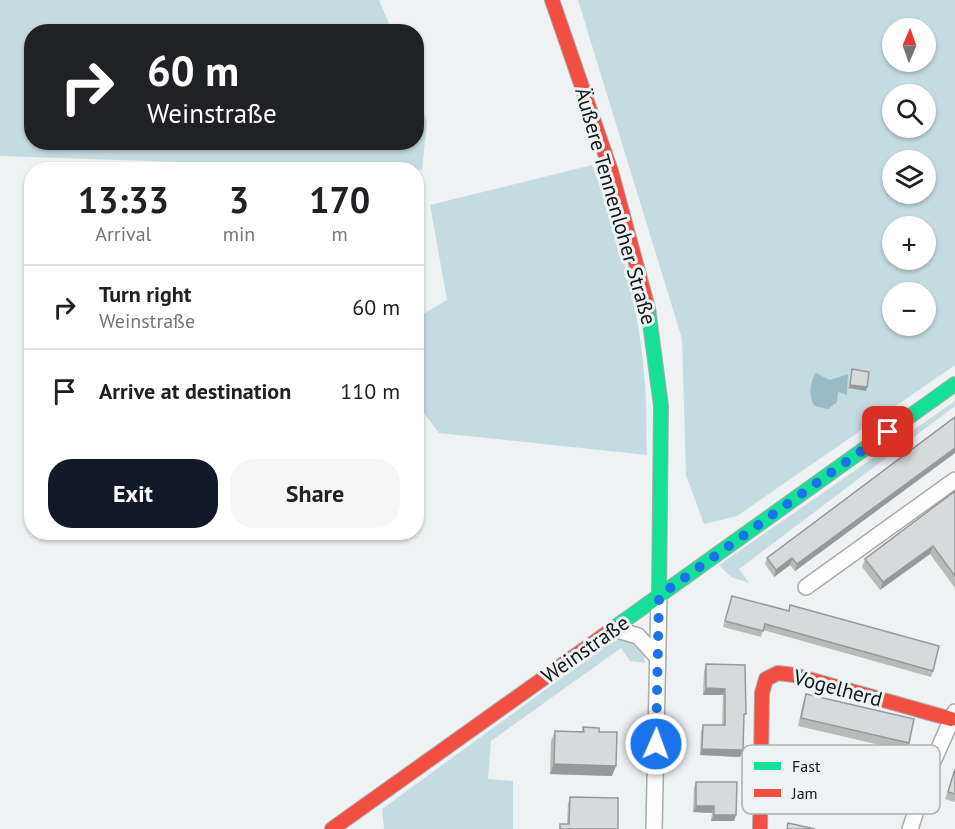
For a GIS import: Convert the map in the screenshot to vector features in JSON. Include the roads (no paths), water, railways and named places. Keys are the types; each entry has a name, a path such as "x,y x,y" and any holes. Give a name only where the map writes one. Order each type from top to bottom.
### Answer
{"street":[{"name":"Äußere Tennenloher Straße","path":"552,0 629,235 655,345 660,389 659,596"},
{"name":"Weinstraße","path":"332,829 955,384"},
{"path":"807,587 955,480"},
{"path":"654,829 659,596"},
{"path":"614,629 638,636 658,658"},
{"name":"Vogelherd","path":"761,745 762,693 766,679 778,673 953,715 940,745"},
{"name":"Vogelherd","path":"760,814 760,829"},
{"name":"Vogelherd","path":"910,829 915,814"}]}
